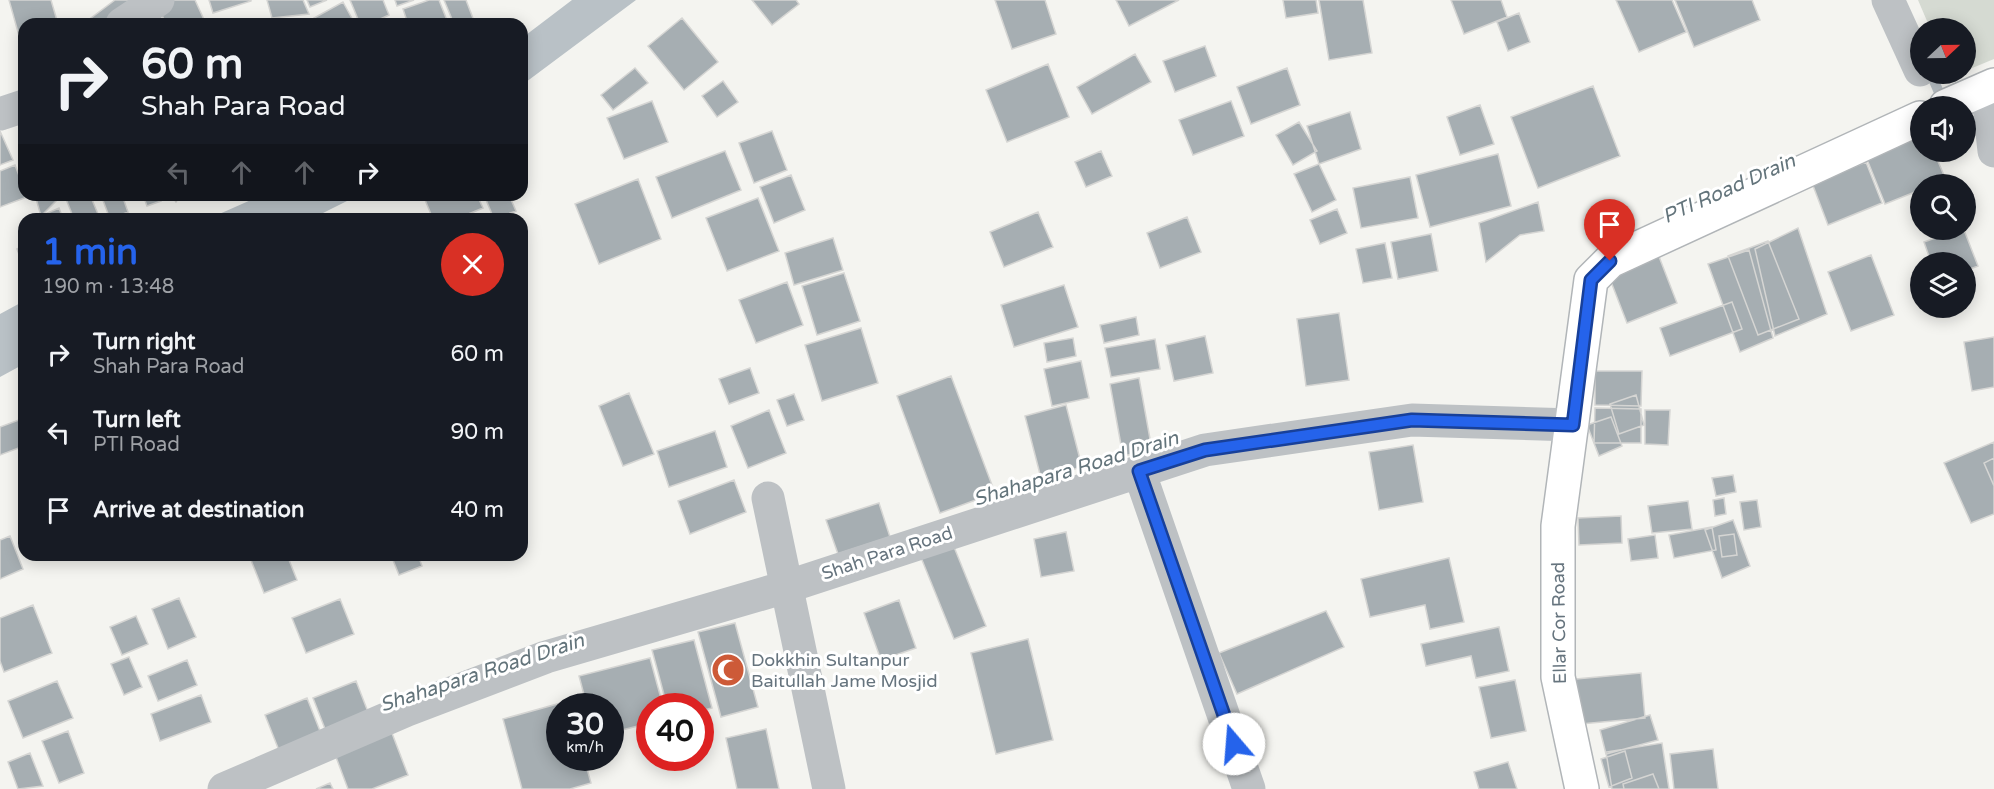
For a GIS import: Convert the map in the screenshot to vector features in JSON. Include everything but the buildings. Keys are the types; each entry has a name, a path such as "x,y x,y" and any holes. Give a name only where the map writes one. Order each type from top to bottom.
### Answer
{"main road":[{"path":"1969,96 1989,87"},
{"name":"Ellar Cor Road","path":"1582,789 1558,677 1558,526 1591,280 1610,261 1910,123"}],"street":[{"path":"131,18 158,0"},
{"path":"1888,0 1910,48"},
{"path":"1989,87 1994,151"},
{"path":"0,114 18,108"},
{"name":"Shah Para Road","path":"224,789 407,711 546,657 786,587 1205,450 1412,420 1573,425"},
{"path":"1139,471 1249,789"},
{"path":"768,498 829,789"}],"shaded area":[{"path":"572,0 636,0 528,81 528,33"},
{"path":"1918,0 1994,0 1994,59 1976,66 1976,18 1926,18"},
{"path":"248,201 347,201 323,213 222,213"},
{"path":"18,304 18,367 0,377 0,314"}],"waterway":[{"name":"PTI Road Drain","path":"1935,84 1941,96"}],"place":[{"name":"Dokkhin Sultanpur Baitullah Jame Mosjid","path":"728,670"}],"route":[{"path":"1234,744 1139,471 1205,450 1412,420 1573,425 1591,280 1610,261"}],"water label":[{"name":"Shahapara Road Drain","path":"1076,469"},
{"name":"Shahapara Road Drain","path":"482,673"}]}
